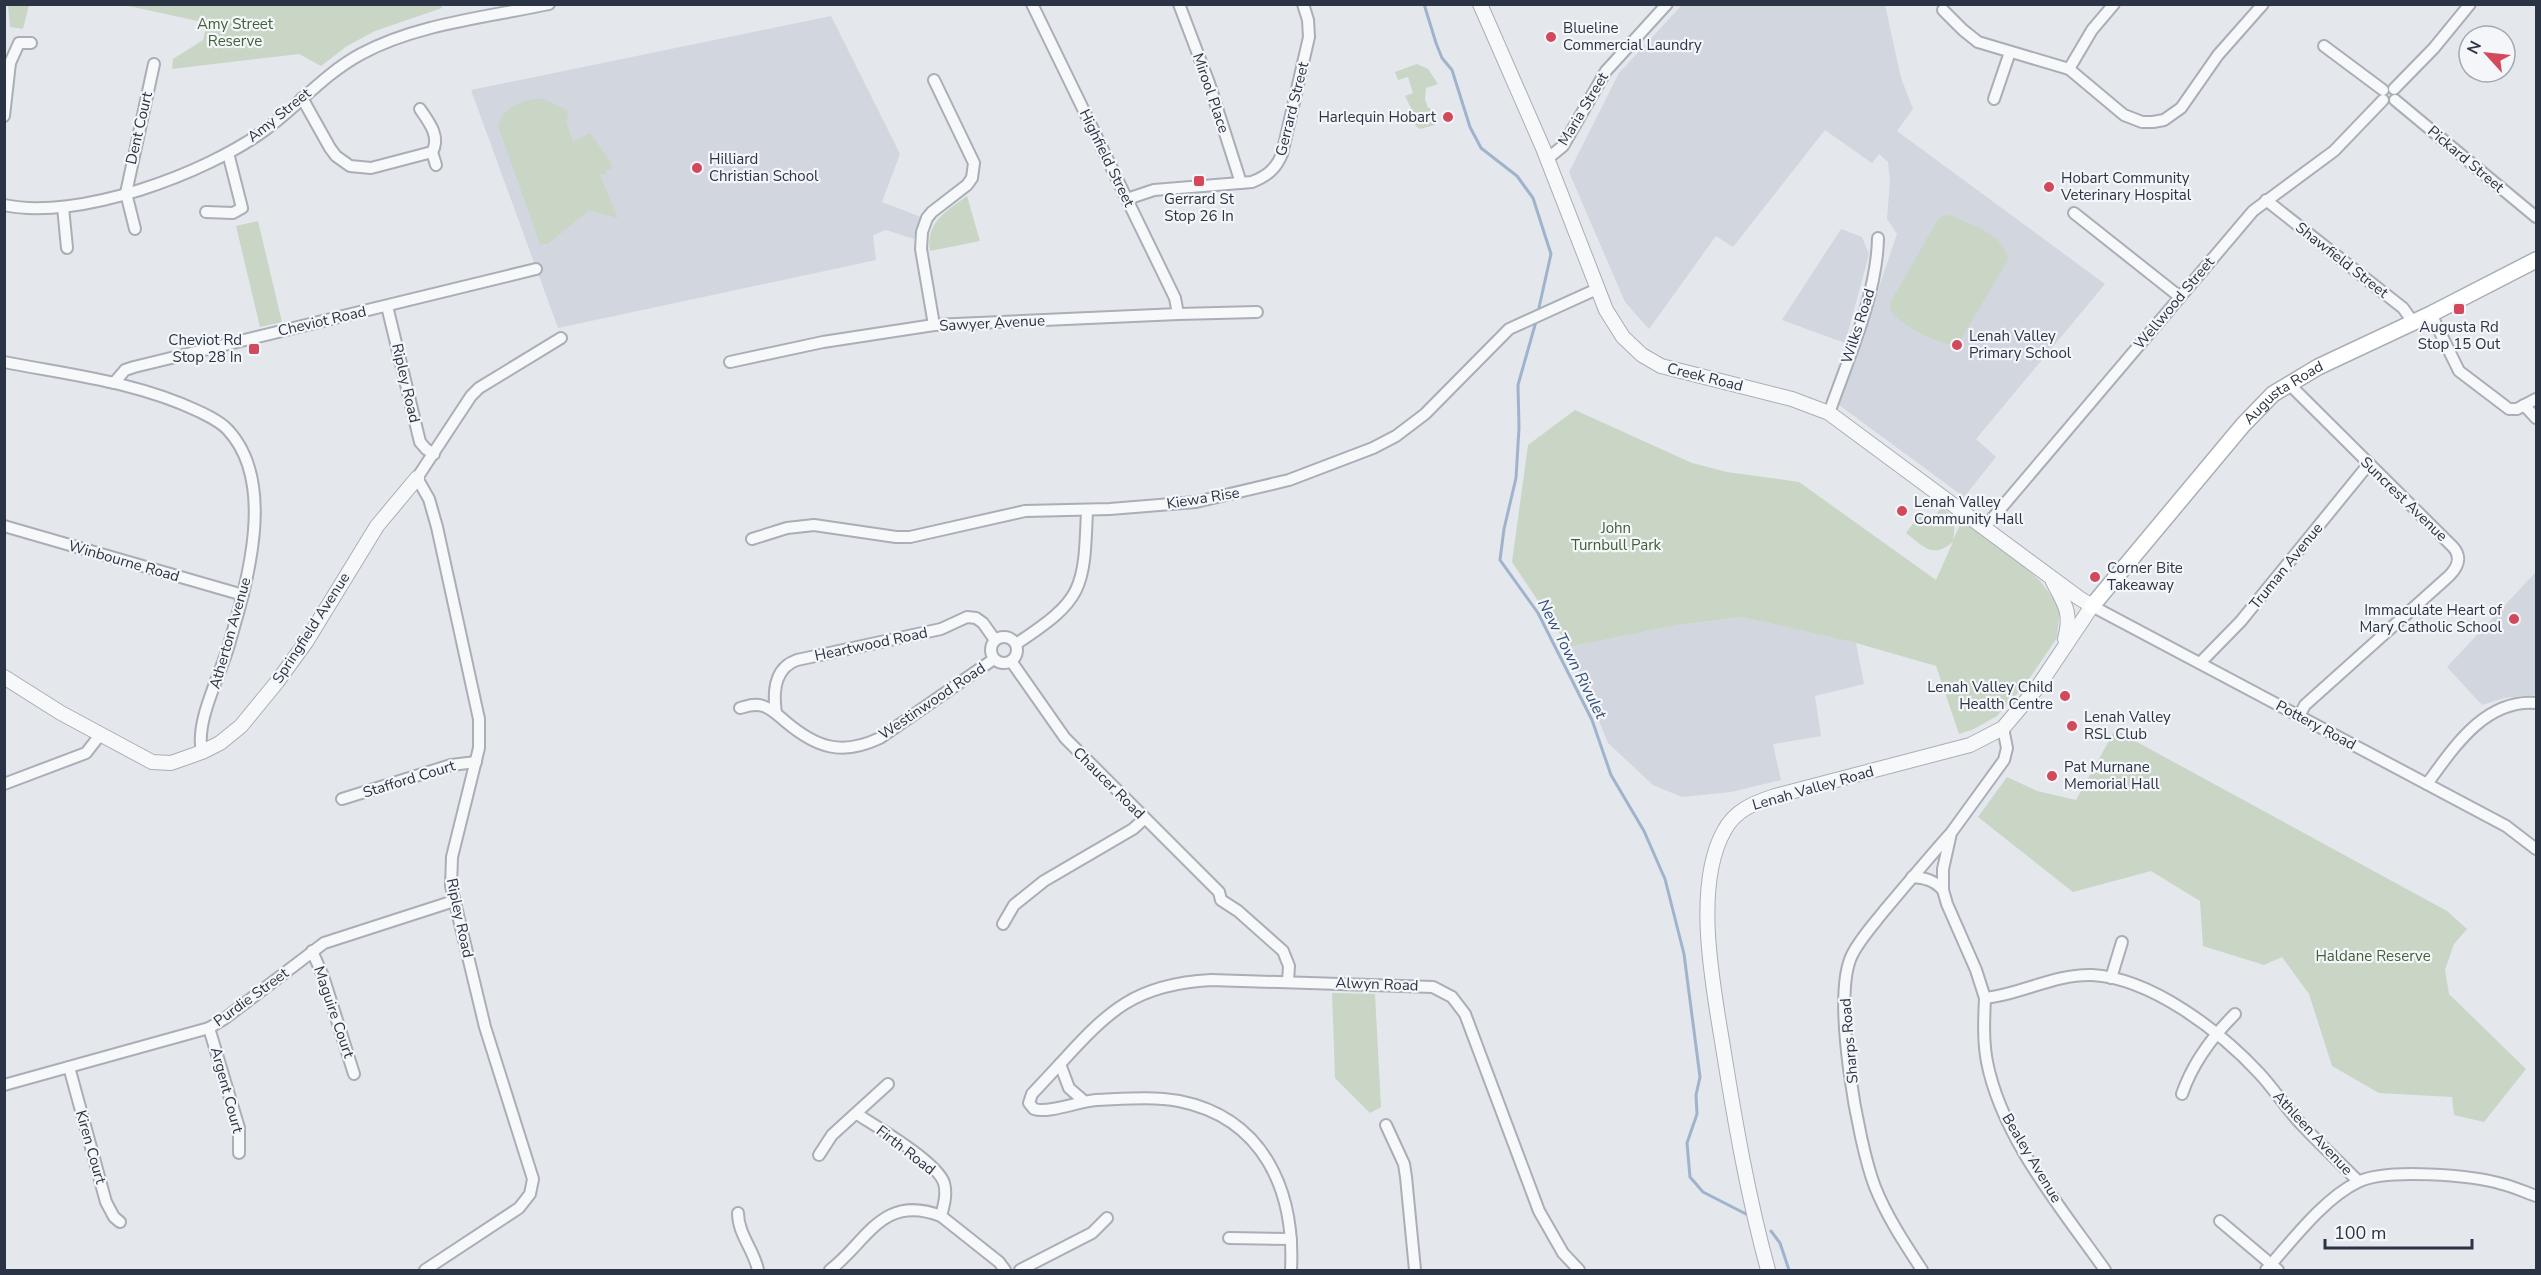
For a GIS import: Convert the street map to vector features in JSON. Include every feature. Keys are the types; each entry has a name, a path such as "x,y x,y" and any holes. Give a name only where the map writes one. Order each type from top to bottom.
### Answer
{"main road":[{"name":"Augusta Road","path":"2092,606 2262,403 2288,383 2536,260"}],"street":[{"name":"Amy Street","path":"4,205 32,209 63,207 126,193 183,175 228,153 265,130 330,74 360,55 396,39 549,4"},
{"name":"Highfield Street","path":"1032,4 1175,298 1178,314"},
{"name":"Mirool Place","path":"1179,4 1209,83 1241,183"},
{"name":"Gerrard Street","path":"1127,199 1154,189 1241,183 1260,179 1271,172 1282,154 1309,37 1308,20 1303,4"},
{"name":"Creek Road","path":"1480,4 1547,159 1597,289 1617,331 1635,350 1648,360 1671,370 1792,399 1829,413 2092,606"},
{"name":"Maria Street","path":"1547,159 1563,146 1606,70 1667,4"},
{"path":"2068,69 2092,30 2114,4"},
{"path":"1943,10 1978,42 2068,69 2124,115 2142,122 2164,120 2181,108 2218,55 2263,4"},
{"name":"Wellwood Street","path":"1985,527 2253,211 2334,151 2434,48 2470,4"},
{"path":"4,116 13,54 19,43 32,43"},
{"name":"Pickard Street","path":"2324,46 2389,95 2536,217"},
{"path":"1994,99 2010,52"},
{"name":"Dent Court","path":"126,193 154,64"},
{"path":"934,80 975,163 972,178 967,185 932,212 924,225 921,249 934,325"},
{"path":"302,98 330,148 336,156 350,166 372,168 432,152"},
{"path":"420,109 435,135 435,146 432,152 436,165"},
{"path":"206,212 233,213 242,208 228,153"},
{"path":"126,193 135,230"},
{"name":"Shawfield Street","path":"2266,200 2403,308 2413,322"},
{"path":"63,207 67,248"},
{"path":"2074,213 2180,297"},
{"name":"Wilks Road","path":"1829,413 1859,327 1878,262 1878,238"},
{"name":"Cheviot Road","path":"114,383 125,370 134,367 536,269"},
{"name":"Kiewa Rise","path":"752,539 787,528 814,525 910,537 1018,513 1173,504 1214,499 1289,480 1384,444 1425,414 1509,329 1522,321 1597,289"},
{"name":"Ripley Road","path":"387,306 420,442 434,454"},
{"name":"Sawyer Avenue","path":"730,362 823,342 934,325 1257,312"},
{"path":"2431,314 2459,371 2505,407 2512,409 2536,399"},
{"name":"Springfield Avenue","path":"4,677 100,735 145,759 158,763 182,760 220,743 236,731 270,691 306,642 372,533 417,478 461,409 479,388 561,338"},
{"name":"Atherton Avenue","path":"4,362 143,389 213,418 228,429 242,450 251,474 254,518 248,573 201,726 202,752"},
{"name":"Suncrest Avenue","path":"2288,383 2453,547 2459,556 2458,564 2449,576 2305,705 2300,716"},
{"path":"2524,405 2536,418"},
{"name":"Truman Avenue","path":"2200,663 2241,621 2368,465"},
{"name":"Ripley Road","path":"417,478 429,499 435,518 474,693 480,735 476,762 451,867 451,886 485,1027 533,1184 530,1194 519,1208 425,1270"},
{"path":"1016,644 1059,614 1075,595 1084,570 1087,510"},
{"name":"Winbourne Road","path":"4,526 243,595"},
{"name":"Lenah Valley Road","path":"2049,575 2068,611 2069,624 2062,650"},
{"name":"Lenah Valley Road","path":"1768,1270 1733,1115 1707,941 1710,882 1720,838 1740,810 1753,803 1970,745 2003,728 2037,688 2092,606"},
{"name":"Pottery Road","path":"2092,606 2506,826 2536,849"},
{"name":"Heartwood Road","path":"776,713 774,700 777,678 787,664 797,660 941,629 967,618 976,618 983,622 995,640"},
{"path":"1008,638 1016,644 1016,655 1011,661 1001,663 994,659 991,648 995,640 1008,638"},
{"name":"Westinwood Road","path":"740,708 751,705 763,706 815,742 833,748 848,749 880,738 994,659"},
{"name":"Chaucer Road","path":"1011,661 1065,738 1219,892 1221,900 1238,910 1283,951 1289,966 1288,981"},
{"path":"2427,784 2486,716 2505,706 2536,703"},
{"path":"1985,998 1943,890 1943,869 1951,833 2004,760 2007,748 2003,728"},
{"path":"4,784 86,753 100,735"},
{"name":"Stafford Court","path":"342,799 451,765 476,762"},
{"path":"1004,924 1014,905 1044,881 1133,829 1144,819"},
{"name":"Sharps Road","path":"1922,1270 1876,1189 1868,1165 1852,1083 1844,996 1846,974 1851,956 1866,933 1951,833"},
{"path":"1912,877 1924,878 1936,883 1943,890"},
{"name":"Purdie Street","path":"4,1085 209,1028 312,951 335,938 454,901"},
{"path":"2112,978 2122,942"},
{"name":"Maguire Court","path":"312,951 323,976 354,1074"},
{"name":"Athleen Avenue","path":"1985,998 2020,992 2061,977 2094,975 2112,978 2173,1004 2216,1033 2258,1072 2302,1125 2358,1181 2385,1174 2420,1174 2500,1183 2536,1196"},
{"name":"Alwyn Road","path":"1084,1101 1042,1110 1031,1106 1029,1102 1032,1094 1112,1011 1142,993 1175,983 1194,981 1423,985 1443,991 1460,1004 1470,1026 1539,1211 1563,1253 1579,1270"},
{"name":"Bealey Avenue","path":"1985,998 1984,1041 1987,1060 1991,1080 2005,1116 2040,1176 2105,1270"},
{"path":"2182,1094 2189,1072 2216,1033 2235,1014"},
{"name":"Argent Court","path":"209,1028 239,1128 239,1153"},
{"path":"1060,1064 1069,1088 1084,1101 1142,1098 1177,1101 1209,1111 1237,1127 1258,1147 1273,1167 1281,1184 1291,1239 1291,1270"},
{"name":"Kiren Court","path":"69,1067 106,1202 114,1217 120,1222"},
{"path":"819,1155 832,1135 888,1084"},
{"name":"Firth Road","path":"857,1114 913,1152 938,1173 945,1191 941,1216"},
{"path":"1386,1125 1404,1164 1407,1177 1415,1270"},
{"path":"2220,1221 2272,1269 2334,1198 2358,1181"},
{"path":"830,1270 882,1219 913,1210 941,1216 999,1262 1005,1270"},
{"path":"738,1213 739,1226 758,1270"},
{"path":"1020,1270 1092,1233 1107,1218"},
{"path":"1229,1238 1291,1239"}],"shaded area":[{"path":"1682,5 1885,5 1901,78 1913,109 1897,131 2105,284 1976,439 1996,457 1964,497 1839,405 1897,234 1887,219 1890,181 1888,162 1879,154 1872,163 1825,130 1733,247 1716,236 1649,329 1625,302 1569,172 1619,73"},
{"name":"Hilliard Christian School","path":"831,16 900,154 882,202 921,217 914,239 886,230 873,235 876,260 558,328 471,90"},
{"path":"1841,229 1862,237 1869,254 1845,343 1782,320"},
{"name":"Immaculate Heart of Mary Catholic School","path":"2536,572 2536,695 2504,698 2482,705 2447,667"},
{"path":"1741,617 1856,643 1864,684 1815,696 1821,736 1773,744 1781,780 1731,792 1682,797 1653,785 1608,743 1569,647 1678,625"}],"green space":[{"name":"Amy Street Reserve","path":"441,4 442,8 375,31 347,46 321,66 299,54 172,69 173,59 203,40 207,23 124,5"},
{"path":"8,5 29,5 23,29 10,27"},
{"path":"1417,64 1428,69 1438,84 1426,88 1425,99 1435,125 1420,129 1409,112 1412,110 1405,96 1413,93 1408,77 1398,80 1395,72"},
{"path":"534,99 544,99 567,110 566,122 573,142 590,133 612,164 611,169 606,170 607,174 600,175 618,218 589,210 548,244 540,244 498,126 503,115 512,107"},
{"path":"967,196 980,241 930,251 929,241 934,225 945,212"},
{"path":"1951,215 1994,237 2005,251 2008,260 1958,344 1952,345 1925,336 1907,325 1894,314 1890,303 1937,221 1943,216"},
{"path":"258,221 282,322 260,327 236,226"},
{"name":"John Turnbull Park","path":"1575,410 1692,463 1727,472 1799,482 1936,580 1953,542 1939,550 1928,549 1906,533 1921,513 1932,520 1942,507 1953,522 1953,540 1962,521 2040,581 2060,607 2057,638 2025,685 1997,716 1974,729 1959,734 1936,666 1856,643 1741,617 1678,625 1569,647 1512,562 1528,445"},
{"name":"Haldane Reserve","path":"2115,730 2447,911 2467,929 2454,944 2445,970 2449,994 2526,1069 2484,1122 2454,1115 2452,1097 2379,1093 2332,1066 2309,994 2282,957 2264,965 2203,946 2200,901 2151,871 2073,892 1978,817 2007,777 2037,791 2076,800"},
{"path":"1332,993 1375,994 1381,1107 1370,1113 1335,1078"}],"waterway":[{"name":"New Town Rivulet","path":"1424,4 1436,43 1442,58 1452,70 1470,127 1481,148 1517,176 1533,198 1551,254 1538,312"},
{"name":"New Town Rivulet","path":"1537,318 1518,385 1519,428 1516,478 1504,529 1500,560 1538,613 1592,720 1611,775 1644,831 1665,879 1684,954 1700,1077 1696,1095 1697,1114 1687,1143 1690,1177 1703,1192 1748,1215"},
{"name":"New Town Rivulet","path":"1771,1231 1780,1243 1789,1270"}],"place":[{"name":"Blueline Commercial Laundry","path":"1551,37"},
{"name":"Harlequin Hobart","path":"1448,117"},
{"name":"Hilliard Christian School","path":"697,168"},
{"name":"Gerrard St Stop 26 In","path":"1199,181"},
{"name":"Hobart Community Veterinary Hospital","path":"2049,187"},
{"name":"Augusta Rd Stop 15 Out","path":"2459,309"},
{"name":"Lenah Valley Primary School","path":"1957,345"},
{"name":"Cheviot Rd Stop 28 In","path":"254,349"},
{"name":"Lenah Valley Community Hall","path":"1902,511"},
{"name":"Corner Bite Takeaway","path":"2095,577"},
{"name":"Immaculate Heart of Mary Catholic School","path":"2514,619"},
{"name":"Lenah Valley Child Health Centre","path":"2065,696"},
{"name":"Lenah Valley RSL Club","path":"2072,726"},
{"name":"Pat Murnane Memorial Hall","path":"2052,776"}]}
